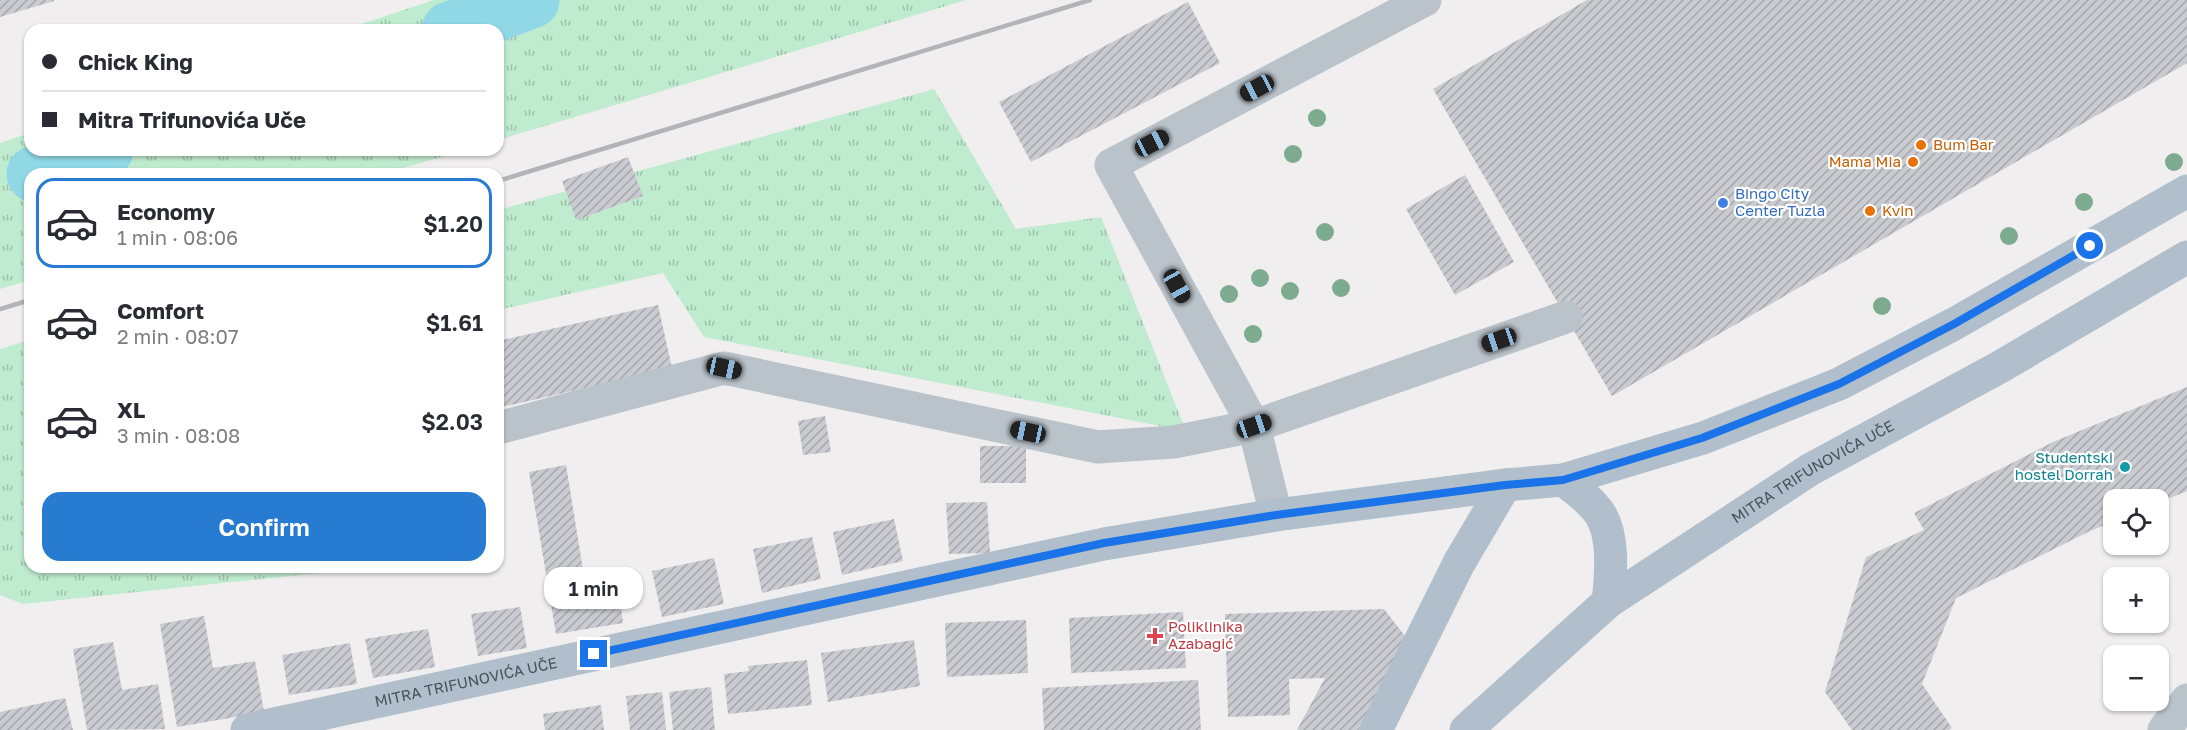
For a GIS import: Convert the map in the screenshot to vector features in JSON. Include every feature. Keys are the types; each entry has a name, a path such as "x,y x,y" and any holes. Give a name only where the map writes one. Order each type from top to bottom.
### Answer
{"main road":[{"name":"MITRA TRIFUNOVIĆA UČE","path":"247,730 1104,543 1276,515 1505,485 1563,480 1702,438 1839,384 1954,324 2187,191"},
{"name":"MITRA TRIFUNOVIĆA UČE","path":"1466,730 1608,602 1811,469 2000,367 2187,257"},
{"path":"1563,480 1585,497 1599,512 1606,530 1612,565 1608,602"},
{"path":"1376,730 1459,563 1505,485"}],"lane":[{"path":"1276,515 1254,426 1111,165 1425,0"},
{"path":"504,426 724,368 1098,447 1174,442 1254,426 1566,317"},
{"path":"2164,730 2187,700"}],"green space":[{"path":"434,0 966,0 504,138 504,24 361,24"},
{"path":"934,89 1016,229 1101,217 1186,431 704,337 663,273 504,309 504,208"},
{"path":"24,135 24,156 444,156 404,168 24,168 24,282 0,289 0,143"},
{"path":"24,342 24,573 319,573 23,604 0,595 0,349"}],"building":[{"path":"0,0 54,0 54,1 0,17"},
{"name":"Bingo City Center Tuzla","path":"1587,0 2187,0 2187,63 1612,396 1433,89"},
{"path":"1188,2 1220,63 1031,162 999,102"},
{"path":"628,157 643,196 576,220 562,181"},
{"path":"1465,175 1514,262 1455,295 1406,209"},
{"path":"658,305 672,368 504,407 504,340"},
{"path":"2187,387 2187,491 2169,498 2169,489 2103,489 2103,526 1956,598 1922,684 1952,728 1949,730 1852,730 1825,692 1866,557 1924,530 1914,513 2053,442"},
{"path":"825,416 831,452 803,455 798,421"},
{"path":"980,446 1026,446 1026,483 980,483"},
{"path":"566,465 586,588 618,584 623,623 556,634 529,472"},
{"path":"987,502 990,553 949,554 946,503"},
{"path":"894,519 903,561 842,575 833,532"},
{"path":"812,537 821,579 762,593 753,549"},
{"path":"714,558 724,604 662,617 652,571"},
{"path":"520,607 527,648 478,656 471,614"},
{"path":"1384,609 1408,640 1359,730 1297,730 1325,678 1289,679 1290,715 1228,717 1225,614"},
{"path":"1183,612 1186,668 1071,673 1069,618"},
{"path":"204,616 213,668 255,661 264,712 177,727 160,624"},
{"path":"1026,620 1028,673 947,677 945,623"},
{"path":"428,629 435,667 373,678 365,639"},
{"path":"914,640 920,686 828,702 821,653"},
{"path":"113,642 122,690 158,684 165,729 87,730 73,649"},
{"path":"350,643 357,684 289,695 282,655"},
{"path":"807,660 812,705 728,714 724,674 749,671 748,666"},
{"path":"1198,680 1201,730 1044,730 1042,688"},
{"path":"711,687 715,730 673,730 669,692"},
{"path":"662,692 666,730 630,730 626,696"},
{"path":"65,698 73,730 0,730 0,712"},
{"path":"601,705 604,730 545,730 543,714"}],"waterway":[{"path":"466,24 531,0"},
{"path":"52,168 88,156"}],"railway":[{"path":"504,179 1090,0"},
{"path":"0,309 24,302"}],"place":[{"name":"Bum Bar","path":"1921,145"},
{"name":"Mama Mia","path":"1913,162"},
{"name":"Bingo City Center Tuzla","path":"1723,203"},
{"name":"Kvin","path":"1870,211"},
{"name":"Studentski hostel Dorrah","path":"2125,467"},
{"name":"Poliklinika Azabagić","path":"1155,636"}],"route":[{"path":"594,654 1104,543 1276,515 1505,485 1563,480 1702,438 1839,384 1954,324 2090,246"}]}
